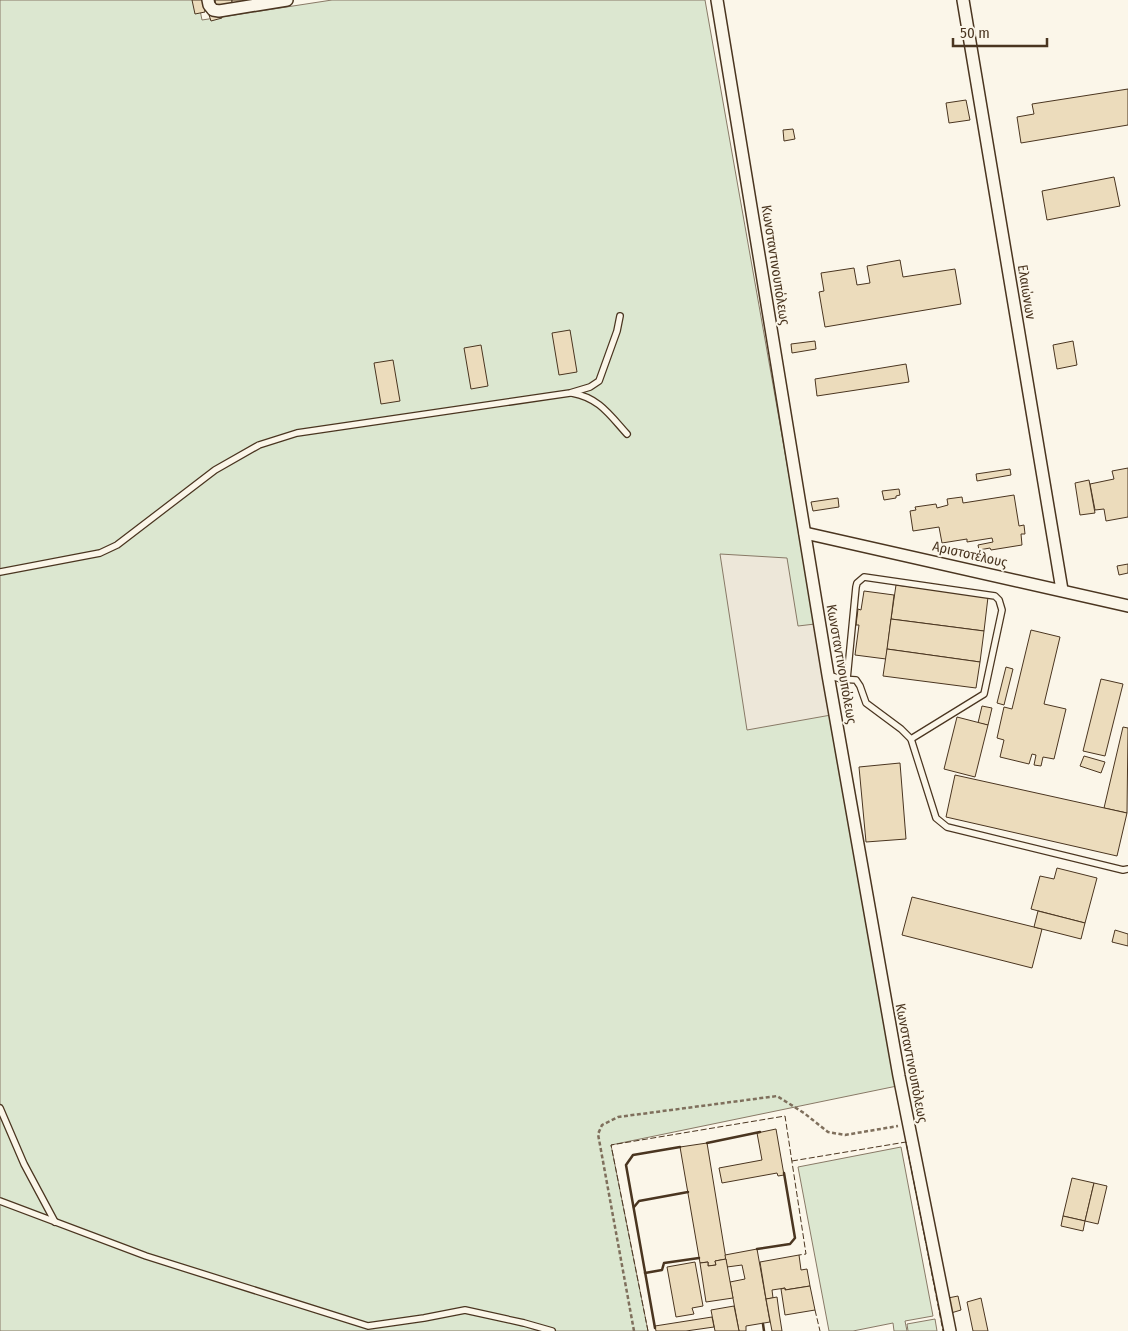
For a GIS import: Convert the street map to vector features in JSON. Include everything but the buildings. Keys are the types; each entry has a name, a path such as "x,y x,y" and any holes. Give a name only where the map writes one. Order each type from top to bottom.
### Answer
{"street":[{"path":"208,0 213,10 219,11 287,0"},
{"name":"Κωνσταντινουπόλεως","path":"717,0 828,675 908,1124 950,1331"},
{"name":"Ελαιώνων","path":"963,0 1062,590"},
{"name":"Αριστοτέλους","path":"805,533 1128,606"}],"lane":[{"path":"0,572 100,553 117,545 215,470 259,445 287,436 570,393 590,387 599,381 617,331 620,316"},
{"path":"570,393 586,396 598,404 627,434"},
{"path":"846,679 856,587 864,577 995,596 999,600 1002,610 984,694 911,740"},
{"path":"828,675 856,680 866,703 901,729 911,740 936,818 946,827 1123,870 1128,869"},
{"path":"0,1108 24,1164 55,1222"},
{"path":"0,1201 146,1256 368,1326 374,1331"},
{"path":"368,1326 465,1310 552,1331"}],"path":[{"path":"634,1331 598,1134 602,1125 618,1118 777,1096 804,1113 828,1132 845,1135 908,1124"}],"green space":[{"path":"0,0 198,0 202,20 332,0 705,0 897,1086 611,1145 648,1331 0,1331"},
{"path":"901,1147 933,1316 905,1321 907,1331 894,1331 893,1323 853,1331 829,1331 798,1167"},
{"path":"935,1319 937,1331 908,1331 907,1324"}],"shaded area":[{"path":"720,554 787,558 798,626 815,624 831,715 747,730"}],"fence":[{"path":"648,1331 611,1145 785,1116 806,1254 799,1255"},
{"path":"792,1161 906,1142 943,1331"},
{"path":"815,1310 820,1331"}],"wall":[{"path":"707,1143 760,1132"},
{"path":"655,1328 626,1165 633,1155 680,1147"},
{"path":"757,1249 790,1244 795,1238 784,1173"},
{"path":"634,1207 639,1201 688,1192"},
{"path":"645,1273 662,1270 664,1263 699,1258"},
{"path":"763,1324 764,1331"}]}
